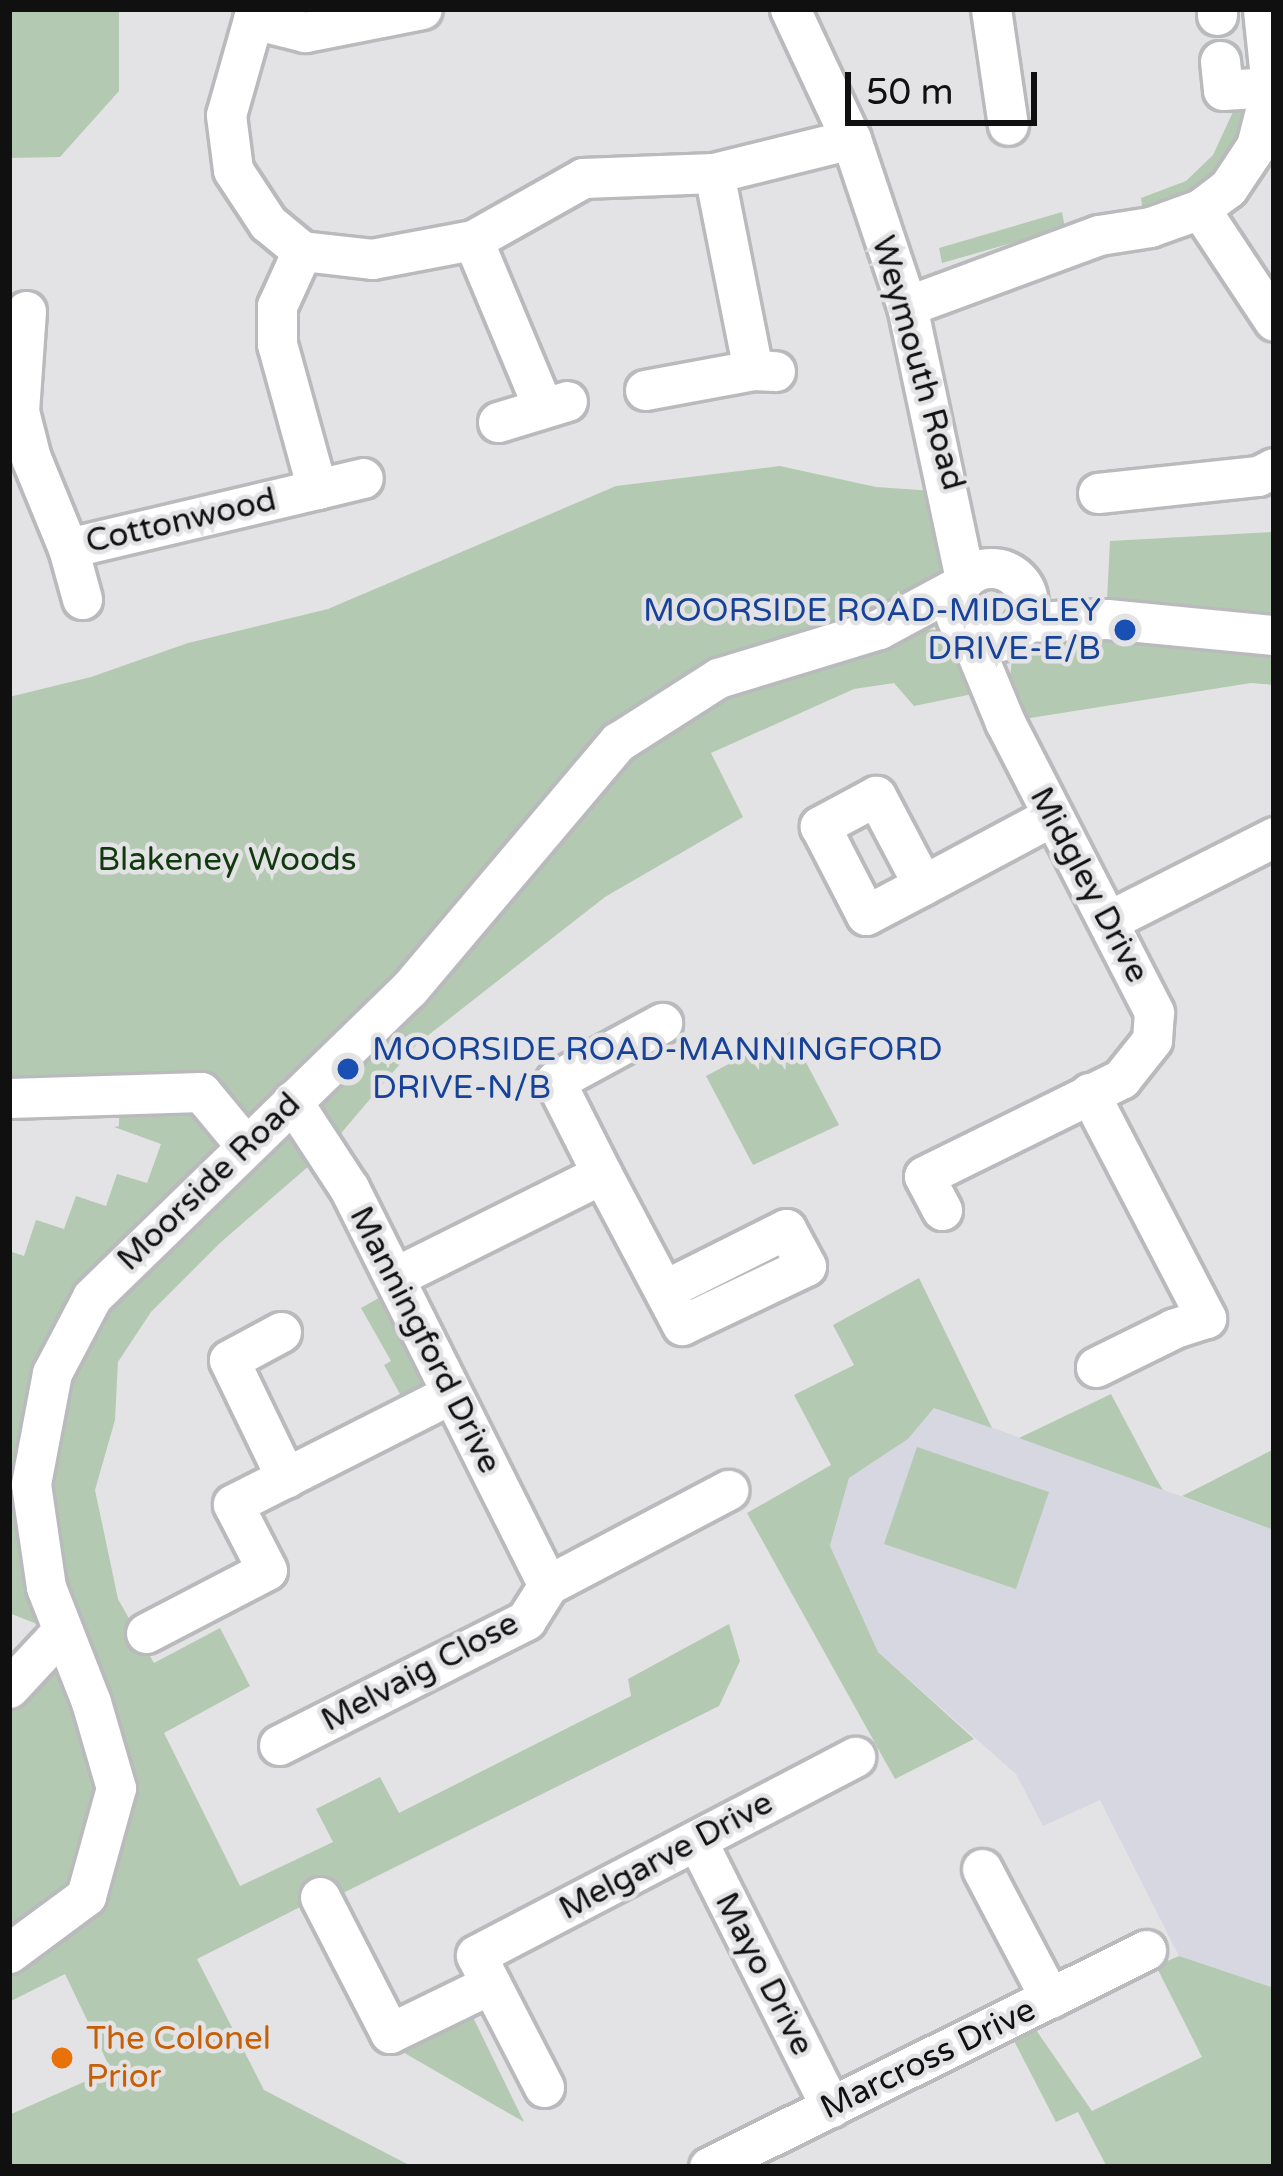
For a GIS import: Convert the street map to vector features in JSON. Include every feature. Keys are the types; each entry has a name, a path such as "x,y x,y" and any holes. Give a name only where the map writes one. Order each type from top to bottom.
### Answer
{"street":[{"path":"422,9 305,32 254,14 226,115 233,170 268,223 302,251 372,259 473,240 583,178 714,173 851,140"},
{"name":"Weymouth Road","path":"790,9 851,140 907,306 948,492 1017,603"},
{"path":"991,9 1008,125"},
{"path":"907,306 1099,235 1150,227 1200,209 1228,188 1256,146 1270,87 1267,13"},
{"path":"1220,61 1223,90 1270,87"},
{"path":"645,390 764,370 714,173"},
{"path":"1200,209 1274,321"},
{"path":"473,240 555,404 498,422"},
{"name":"Cottonwood","path":"26,311 14,356 19,411 68,548 317,489 277,344 277,306 302,251"},
{"path":"1098,493 1258,476 1274,468"},
{"path":"317,489 363,478"},
{"path":"948,492 962,582 954,608 966,632"},
{"path":"68,548 82,599"},
{"name":"Moorside Road","path":"9,1953 86,1896 116,1788 92,1702 46,1587 31,1484 52,1373 92,1298 409,989 619,742 718,678 879,629 980,569 1017,603 991,642 966,632 879,629"},
{"path":"1005,722 1017,603 1106,620 1274,635"},
{"name":"Midgley Drive","path":"943,1210 924,1176 1121,1078 1152,1040 1154,1012 1005,722 966,632"},
{"path":"923,885 1052,816"},
{"path":"1110,920 1274,836"},
{"path":"662,1023 555,1081 664,1290"},
{"path":"9,1098 201,1092 245,1145"},
{"path":"1089,1094 1206,1318 1172,1329 1096,1367"},
{"name":"Manningford Drive","path":"292,1101 349,1188 548,1585"},
{"path":"395,1277 602,1174"},
{"path":"281,1332 229,1360 286,1478"},
{"path":"146,1633 267,1570 233,1504 451,1394"},
{"path":"548,1585 728,1490"},
{"name":"Melvaig Close","path":"279,1745 526,1620 548,1585"},
{"path":"9,1688 61,1632"},
{"name":"Melgarve Drive","path":"320,1897 390,2033 483,1970 697,1841 855,1756"},
{"name":"Mayo Drive","path":"697,1841 831,2107"},
{"path":"982,1869 1050,1998"},
{"name":"Marcross Drive","path":"709,2167 1146,1950"},
{"path":"483,1970 544,2087"}],"shaded area":[{"path":"935,1407 1274,1530 1274,1988 1179,1956 1100,1800 1043,1826 1016,1774 878,1652 830,1547 849,1478 908,1439"}],"green space":[{"path":"9,9 119,9 119,91 60,157 9,158"},
{"path":"1238,101 1253,102 1251,121 1210,181 1171,207 1143,214 1141,198 1186,181 1213,155"},
{"path":"1062,212 1065,228 942,263 939,248"},
{"name":"Blakeney Woods","path":"780,466 876,487 948,492 965,578 882,629 963,630 992,690 914,706 894,683 854,689 711,753 743,817 605,897 417,1044 325,1152 220,1243 151,1312 118,1362 115,1420 95,1490 118,1599 154,1663 220,1628 250,1686 164,1733 240,1886 333,1842 316,1809 380,1777 399,1813 631,1696 628,1679 729,1624 740,1661 719,1706 337,1896 320,1897 197,1959 264,2090 413,2167 9,2167 9,2115 111,2070 65,1974 9,2002 9,1688 60,1633 9,1613 9,1251 24,1256 36,1220 64,1229 76,1196 106,1206 117,1174 147,1183 161,1144 114,1127 119,1126 119,1095 9,1098 9,697 91,677 188,643 328,609 616,486"},
{"path":"1274,532 1274,685 1251,683 1005,722 1015,633 1106,619 1110,541"},
{"path":"790,1032 839,1125 753,1165 706,1076"},
{"path":"919,1278 992,1428 934,1408 908,1439 849,1478 830,1546 878,1652 974,1739 895,1779 747,1513 831,1465 794,1395 854,1365 833,1325"},
{"path":"400,1286 451,1394 411,1414 384,1365 391,1361 361,1308"},
{"path":"1111,1394 1154,1475 1163,1490 1019,1438"},
{"path":"917,1447 1049,1492 1016,1589 884,1544"},
{"path":"1274,1449 1274,1530 1182,1496 1210,1482"},
{"path":"1179,1956 1274,1988 1274,2167 1107,2167 1078,2112 1056,2122 1014,2041 1036,2030 1092,2111 1202,2057 1156,1966"},
{"path":"469,2009 524,2122 394,2047"}],"place":[{"name":"MOORSIDE ROAD-MIDGLEY DRIVE-E/B","path":"1125,630"},
{"name":"MOORSIDE ROAD-MANNINGFORD DRIVE-N/B","path":"348,1069"},
{"name":"The Colonel Prior","path":"62,2058"}]}
